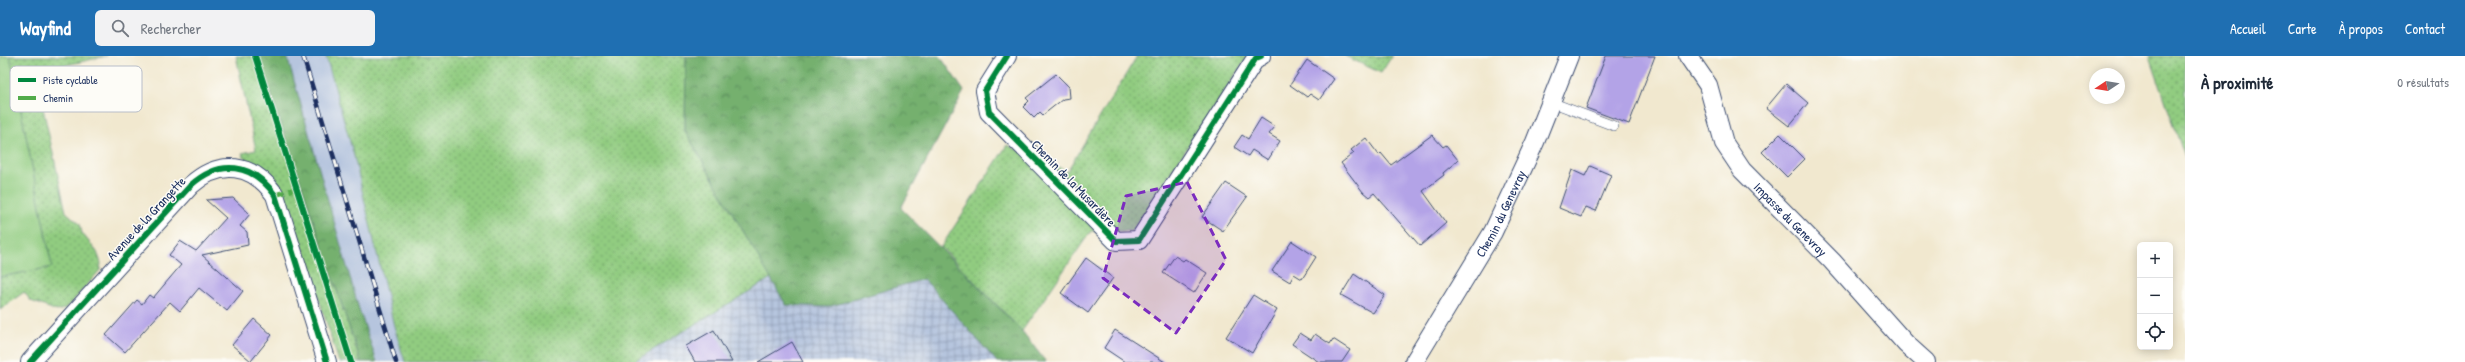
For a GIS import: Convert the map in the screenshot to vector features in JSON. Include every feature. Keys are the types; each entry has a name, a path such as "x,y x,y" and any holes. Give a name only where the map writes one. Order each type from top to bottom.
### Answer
{"street":[{"name":"Chemin de la Musardière","path":"1007,56 985,91 989,112 1116,242 1139,240 1256,58 1261,56"},
{"name":"Chemin du Genevray","path":"1414,362 1493,232 1515,188 1569,56"},
{"name":"Impasse du Genevray","path":"1688,56 1708,85 1724,143 1742,170 1832,261 1906,344 1926,362"},
{"name":"Avenue de la Grangette","path":"30,362 190,185 208,172 230,168 251,173 265,182 275,195 327,362"}],"lane":[{"path":"1551,102 1614,126"}],"highlighted area":[{"path":"1187,182 1226,260 1176,333 1103,278 1126,196"}],"shaded area":[{"path":"287,56 326,56 354,156 394,326 405,362 377,362 359,309"},
{"path":"771,278 786,305 828,307 924,279 997,362 633,362"}],"green space":[{"path":"0,56 10,56 12,66 10,66 10,112 21,112 52,267 0,277"},
{"path":"10,56 107,56 62,66 12,66"},
{"path":"236,56 258,56 361,362 339,362 287,201 274,183 260,168 248,162 243,157 242,153 256,150"},
{"path":"258,56 287,56 359,309 377,362 361,362"},
{"path":"326,56 686,56 685,131 771,278 633,362 405,362 394,326 354,156"},
{"path":"686,56 940,56 964,91 901,208 1022,331 1046,362 997,362 924,279 828,307 786,305 685,131"},
{"path":"1137,56 1248,56 1132,231 1091,231 1022,331 941,247 1007,145 1067,171"},
{"path":"1345,56 1392,56 1381,73"},
{"path":"2150,56 2185,56 2185,158"},
{"path":"21,112 44,112 66,212 80,224 82,233 97,252 101,263 100,270 67,308 57,311 31,301 24,292 0,310 0,277 52,267"}],"building":[{"path":"1606,56 1655,56 1629,124 1586,108"},
{"path":"1307,60 1334,79 1319,100 1310,94 1307,97 1290,85"},
{"path":"1056,74 1069,87 1070,98 1063,99 1043,115 1040,112 1034,118 1023,107 1029,101 1026,98"},
{"path":"1786,84 1808,103 1789,126 1766,108"},
{"path":"1261,118 1275,127 1269,134 1280,141 1268,160 1252,150 1248,156 1234,147 1242,135 1248,139"},
{"path":"1780,134 1805,159 1787,177 1762,152"},
{"path":"1432,135 1443,147 1446,145 1458,160 1443,173 1444,175 1423,191 1446,223 1420,246 1374,193 1369,197 1363,192 1341,163 1354,153 1351,150 1366,138 1379,155 1381,153 1391,165"},
{"path":"1590,166 1611,175 1596,211 1586,207 1581,217 1559,208 1572,170 1585,176"},
{"path":"1226,183 1247,197 1223,231 1202,217"},
{"path":"233,198 250,214 240,226 247,232 248,245 202,255 243,291 227,311 199,288 180,311 170,302 125,352 106,335 137,300 142,304 149,295 153,298 181,265 169,255 180,241 196,251 226,218 206,200"},
{"path":"1292,241 1316,257 1302,279 1294,274 1290,282 1272,271"},
{"path":"1175,256 1183,261 1185,259 1207,273 1194,293 1163,273"},
{"path":"1086,258 1113,278 1088,313 1061,293"},
{"path":"1354,274 1385,295 1373,313 1341,295"},
{"path":"1253,295 1277,310 1252,353 1226,337"},
{"path":"254,319 272,335 251,361 232,345"},
{"path":"714,330 732,362 695,362 686,346"},
{"path":"1115,330 1165,362 1125,362 1104,348"},
{"path":"1300,333 1311,340 1315,334 1330,344 1333,339 1350,350 1342,362 1319,362 1292,344"},
{"path":"792,342 803,362 758,362"}],"railway":[{"path":"303,56 396,362"}],"marked path":[{"path":"275,195 295,189"}],"cycle path":[{"path":"255,56 351,362"},
{"path":"1007,56 985,91 989,112 1116,241 1139,240 1256,58 1261,56"},
{"path":"30,362 191,185 213,171 224,168 235,168 256,176 266,184 275,195 327,362"}]}
